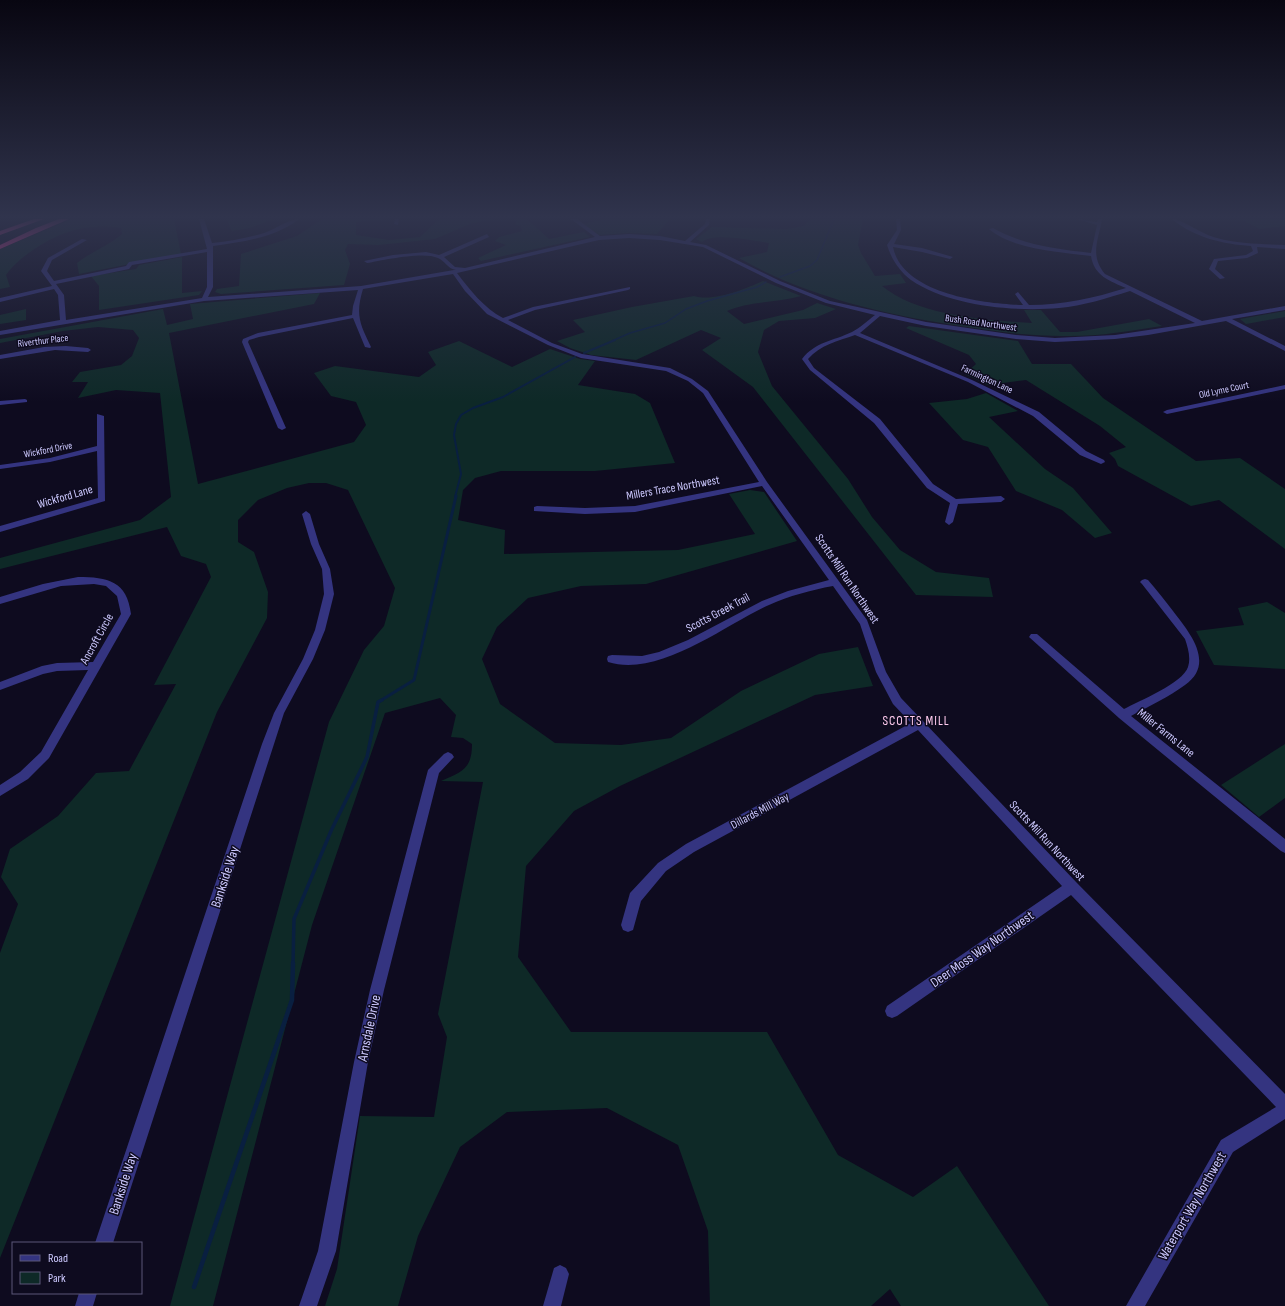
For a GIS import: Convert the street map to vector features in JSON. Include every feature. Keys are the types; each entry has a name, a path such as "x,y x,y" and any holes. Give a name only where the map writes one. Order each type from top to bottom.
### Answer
{"street":[{"path":"50,280 61,295 63,320 61,323"},
{"path":"0,300 70,280"},
{"path":"204,299 210,287 210,280"},
{"path":"0,333 204,299 361,288 408,280"},
{"name":"Scotts Mill Run Northwest","path":"456,280 489,313 570,353 668,369 690,380 706,392 764,483 864,623 881,672 897,701 1072,887 1285,1105"},
{"name":"Bush Road Northwest","path":"773,280 828,302 878,315 984,333 1055,340 1111,338 1285,308"},
{"path":"915,280 923,286 972,301 1027,306 1058,306 1085,302 1130,289"},
{"path":"1113,280 1200,323"},
{"path":"361,288 356,302 354,316 368,347"},
{"path":"504,320 533,309 628,288"},
{"path":"1018,294 1027,306"},
{"path":"878,315 855,333 824,343 811,350 804,358 812,369 877,421 930,486 954,502 1001,499"},
{"path":"282,428 245,342 246,339 258,335 354,316"},
{"path":"1225,318 1285,349"},
{"name":"Farmington Lane","path":"855,333 970,381 1036,414 1083,453 1101,462"},
{"name":"Riverthur Place","path":"0,357 76,347 88,350"},
{"name":"Old Lyme Court","path":"1168,412 1285,387"},
{"path":"0,403 25,401"},
{"name":"Wickford Lane","path":"0,529 102,499 100,416"},
{"name":"Wickford Drive","path":"0,467 50,460 100,448"},
{"name":"Millers Trace Northwest","path":"537,509 585,511 635,509 764,483"},
{"path":"949,522 954,502"},
{"name":"Bankside Way","path":"104,1242 268,744 279,713 308,658 320,630 329,594 326,569 315,544 306,514"},
{"name":"Ancroft Circle","path":"0,601 66,582 85,580 110,584 119,591 125,601 126,614 45,755 34,769 19,781 0,791"},
{"name":"Scotts Greek Trail","path":"612,659 646,659 685,646 728,621 793,592 836,582"},
{"path":"1123,715 1182,682 1190,675 1194,667 1193,647 1189,638 1145,582"},
{"name":"Miller Farms Lane","path":"1034,637 1123,715 1285,847"},
{"path":"0,686 42,670 96,666"},
{"name":"Dillards Mill Way","path":"628,925 635,898 646,884 668,864 690,848 920,724"},
{"name":"Arnsdale Drive","path":"308,1306 326,1251 361,1062 377,990 434,770 448,757"},
{"name":"Deer Moss Way Northwest","path":"892,1011 1072,887"},
{"name":"Waterport Way Northwest","path":"1135,1306 1227,1146 1285,1110"},
{"path":"552,1306 560,1274"},
{"path":"84,1306 88,1294"}],"green space":[{"path":"0,280 8,280 10,287 0,289"},
{"path":"94,280 182,280 182,293 202,291 199,295 99,310 99,286"},
{"path":"239,280 345,280 344,285 221,294 215,292 217,289 239,286"},
{"path":"784,280 904,280 906,283 882,286 897,296 914,304 953,315 1032,323 1024,310 1041,310 1060,332 1077,332 1149,319 1162,326 1100,335 1048,336 1019,334 948,324 867,308 814,292"},
{"path":"763,281 801,296 745,305 727,311 744,324 803,310 817,303 836,309 815,318 779,321 764,330 758,352 772,386 848,479 872,517 900,550 936,572 989,578 993,597 916,595 753,387 702,350 721,338 701,330 636,360 591,355 570,348 557,341 585,332 573,320 632,307 694,296 720,296 739,291"},
{"path":"320,293 314,304 169,333 198,484 354,442 366,425 356,402 331,396 314,373 335,366 419,377 436,365 428,352 459,341 512,367 550,349 580,359 595,361 578,385 635,394 650,403 675,463 595,471 501,471 475,478 463,490 458,520 505,530 504,554 678,550 755,534 729,494 750,490 764,492 797,541 646,584 581,586 528,598 497,627 482,659 500,704 555,743 621,745 671,738 741,691 819,654 858,647 873,686 815,695 620,786 574,811 526,866 518,957 571,1032 767,1032 838,1155 913,1197 957,1166 1049,1306 901,1306 890,1289 871,1306 710,1306 708,1231 678,1145 607,1108 507,1112 460,1147 418,1236 398,1306 325,1306 337,1269 360,1116 434,1117 447,1037 438,1014 483,782 441,781 460,772 468,764 472,752 472,744 463,738 451,737 456,715 440,698 385,713 312,925 213,1306 170,1306 329,722 364,650 384,626 395,588 348,490 326,483 309,483 287,488 258,500 238,520 238,542 254,552 268,592 267,618 217,712 0,1258 0,953 18,904 1,877 10,849 58,816 96,773 129,771 176,684 154,685 211,577 206,564 181,556 167,527 0,569 0,558 140,520 171,497 160,393 116,390 78,398 88,382 72,382 80,372 121,365 132,356 139,338 133,330 98,327 63,331 0,343 0,339 163,309 167,325 193,319 190,304"},
{"path":"26,309 26,320 0,324 0,315"},
{"path":"1285,311 1285,317 1246,324 1240,319"},
{"path":"909,326 1018,341 1032,364 1071,364 1103,398 1196,461 1240,458 1285,489 1285,549 1219,500 1191,506 1118,466 1115,459 1109,453 1126,447 1100,426 1026,380 988,385 965,374 976,364 969,355 906,328"},
{"path":"986,393 1018,411 989,417 1045,469 1073,488 1112,533 1095,538 1062,510 1016,491 988,447 963,440 929,403 967,399"},
{"path":"1267,602 1285,613 1285,669 1214,665 1196,631 1244,625 1238,608"},
{"path":"1285,744 1285,798 1259,817 1221,785"}],"waterway":[{"path":"612,341 630,333 665,323 686,309 707,301 757,287 766,282"},
{"path":"584,353 615,340"},
{"path":"455,497 461,474 454,435 456,424 461,415 473,408 503,397 575,357"},
{"path":"380,701 414,680 456,496"},
{"path":"293,964 294,919 331,831 367,757 378,702 380,701"},
{"path":"194,1287 292,1000 293,963"}],"district":[{"name":"SCOTTS MILL","path":"916,721"}]}
